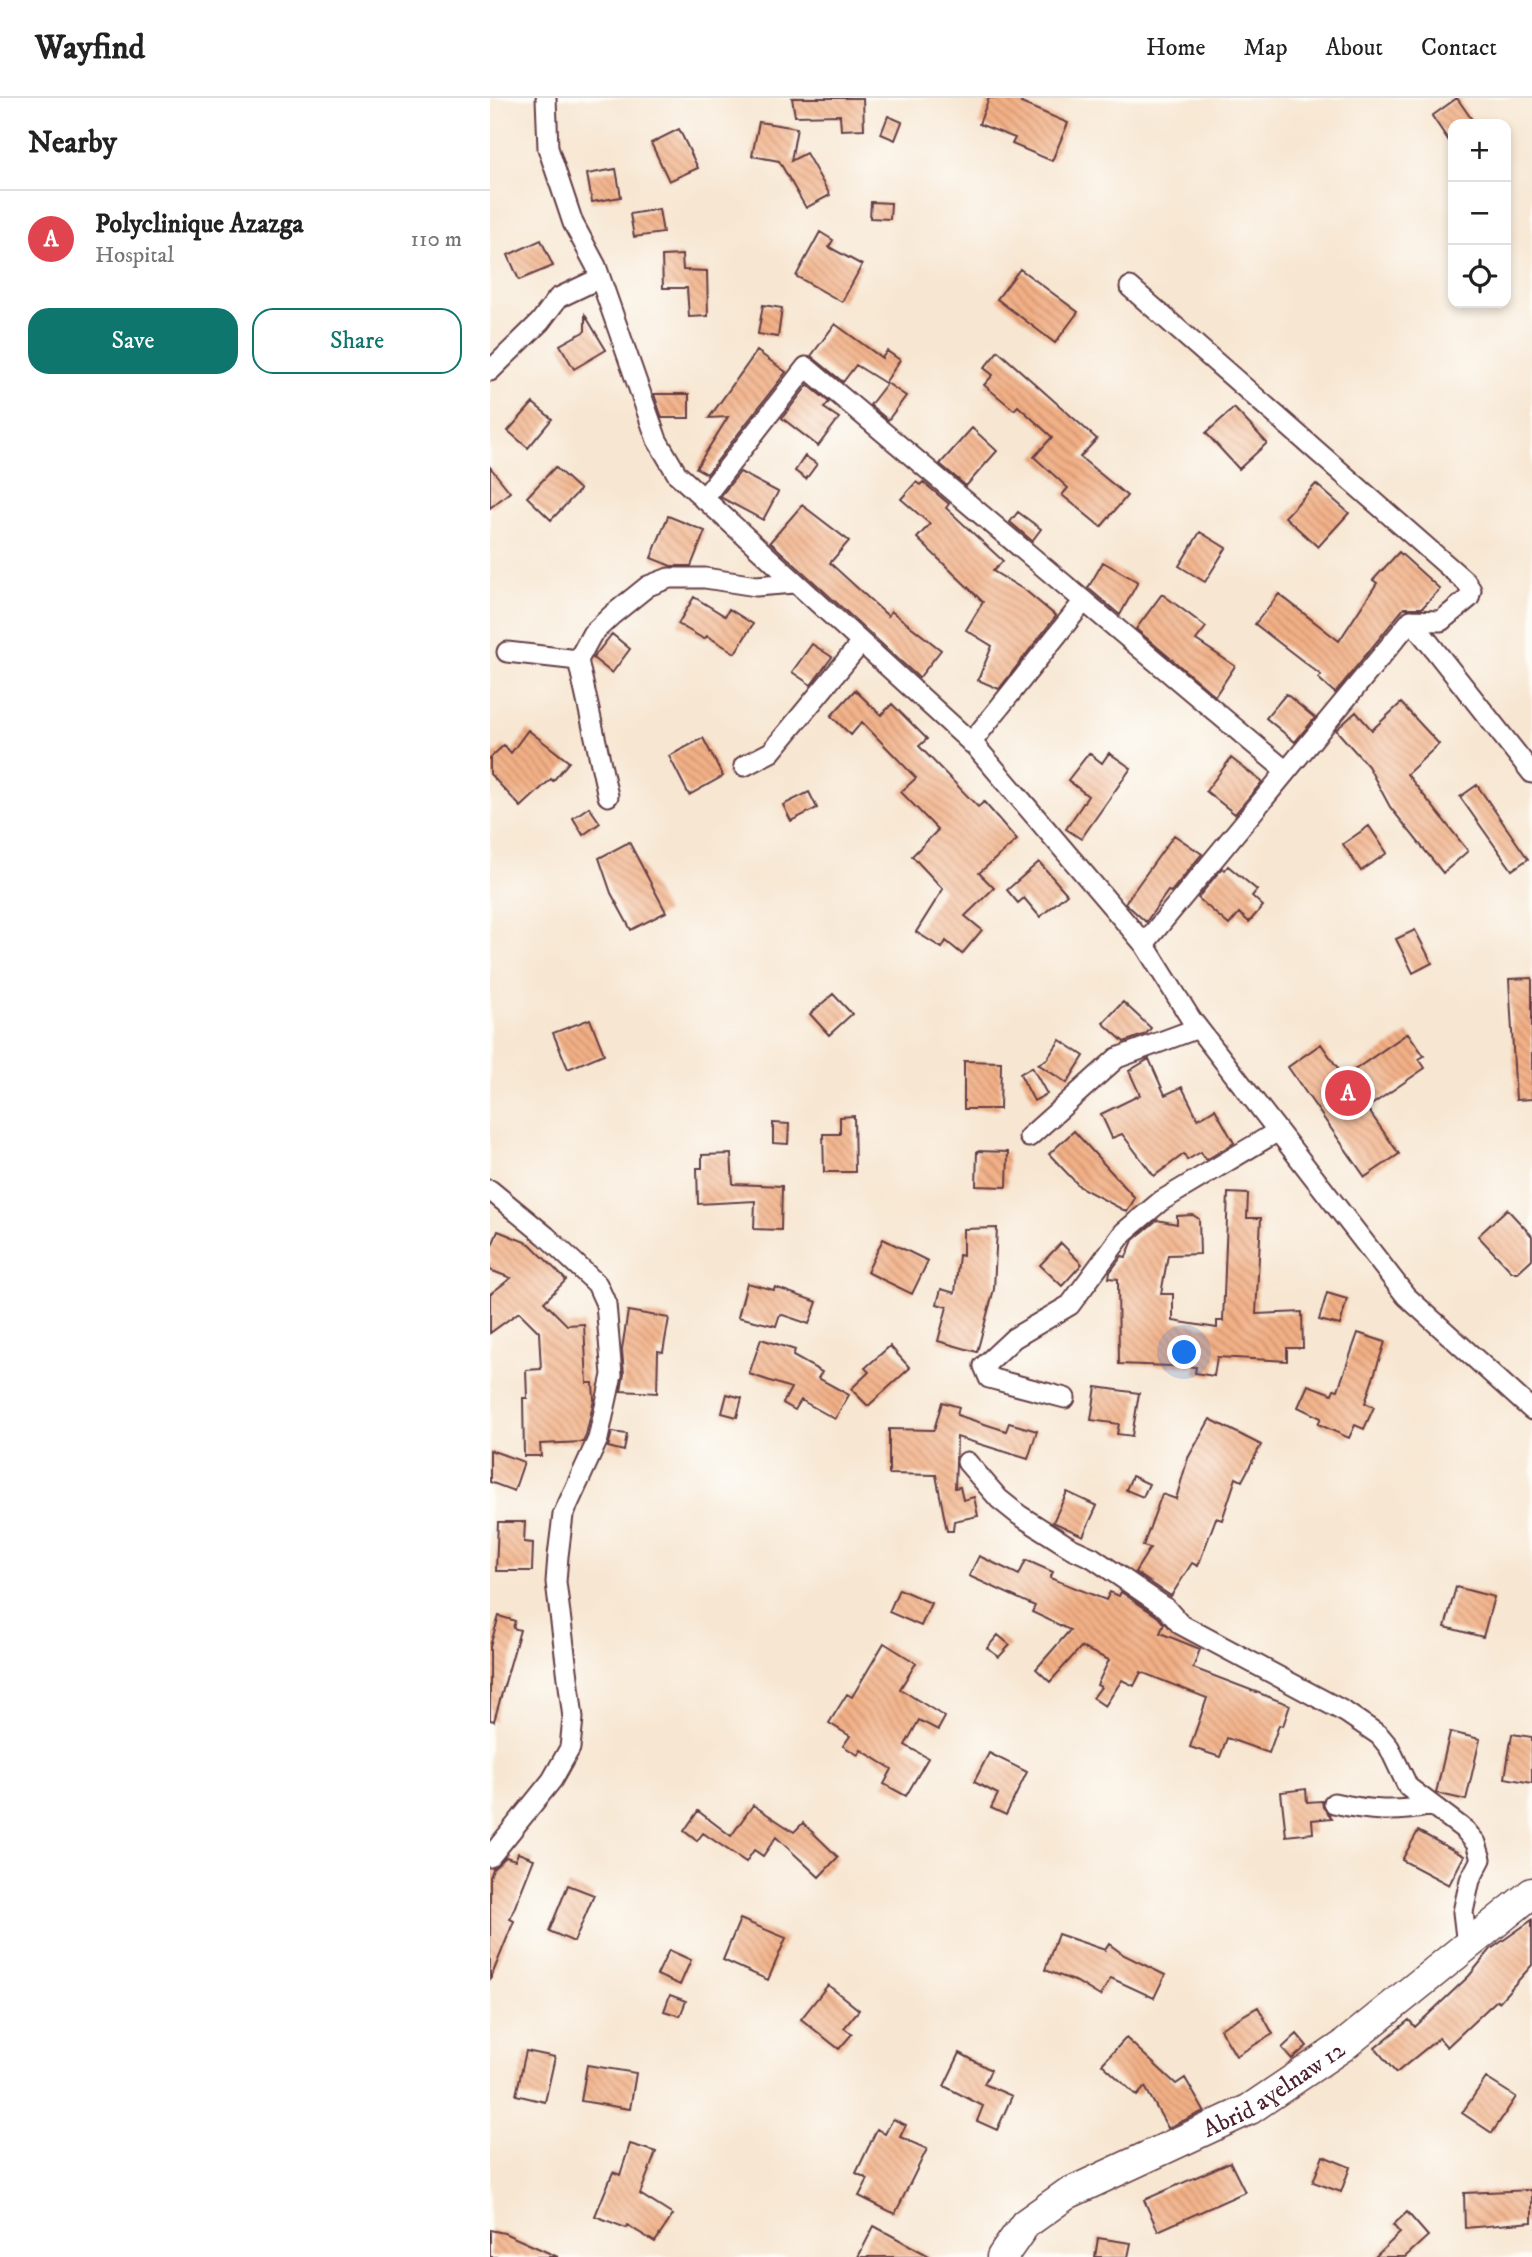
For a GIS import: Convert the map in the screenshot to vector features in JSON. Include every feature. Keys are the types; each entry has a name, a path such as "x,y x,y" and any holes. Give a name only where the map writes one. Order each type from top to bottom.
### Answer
{"main road":[{"name":"Abrid aɣelnaw 12","path":"1002,2257 1025,2224 1067,2194 1250,2109 1343,2046 1532,1893"}],"street":[{"path":"546,98 548,148 573,223 600,278 657,440 677,474 971,743 1144,944 1198,1028 1406,1296 1532,1410"},
{"path":"490,371 540,322 558,298 600,278"},
{"path":"1130,287 1466,582 1471,590 1468,598 1441,621 1411,620"},
{"path":"703,499 806,367 1286,771"},
{"path":"608,796 578,660 592,634 648,586 669,578 705,578 755,586 794,583"},
{"path":"971,743 1084,601"},
{"path":"1144,944 1411,620"},
{"path":"1411,620 1532,773"},
{"path":"744,766 771,752 862,643"},
{"path":"507,652 578,660"},
{"path":"1029,1137 1117,1058 1198,1028"},
{"path":"1065,1398 989,1378 984,1366 1014,1338 1070,1305 1125,1231 1161,1200 1278,1131"},
{"path":"490,1190 546,1236 597,1284 606,1304 612,1375 598,1438 563,1515 558,1556 556,1582 573,1718 570,1748 552,1780 490,1857"},
{"path":"967,1462 999,1499 1019,1515 1071,1548 1093,1558 1166,1608 1180,1624 1345,1712 1379,1735 1390,1747 1408,1787 1417,1797 1465,1830 1479,1849 1480,1859 1470,1880 1463,1912 1467,1947"},
{"path":"1334,1803 1368,1811 1404,1811 1432,1805"}],"building":[{"path":"792,98 863,98 864,129 841,130 840,115 795,116"},
{"path":"989,98 1023,98 1021,103 1068,123 1052,161 1012,144 1015,138 979,124"},
{"path":"1457,98 1472,119 1448,119 1448,140 1432,116"},
{"path":"888,116 902,122 895,140 881,134"},
{"path":"759,122 797,128 791,161 806,153 830,195 806,208 779,161 752,156"},
{"path":"679,129 698,168 669,181 651,143"},
{"path":"616,169 621,197 592,202 587,174"},
{"path":"871,202 891,203 890,219 870,218"},
{"path":"659,209 663,233 634,237 630,214"},
{"path":"820,232 833,240 829,247 862,265 842,302 796,276"},
{"path":"541,240 553,266 519,280 508,255"},
{"path":"682,255 683,270 707,271 708,316 689,317 687,288 663,288 662,256"},
{"path":"1020,269 1078,312 1055,343 997,299"},
{"path":"763,305 782,308 778,337 758,334"},
{"path":"585,315 606,350 574,369 560,345 585,331"},
{"path":"835,324 882,358 887,351 900,360 885,383 856,365 843,382 811,356"},
{"path":"757,351 786,372 707,474 696,468 728,417 709,418"},
{"path":"998,351 1097,439 1080,457 1127,496 1101,527 1062,495 1068,488 1034,457 1052,437 1018,406 1014,410 984,385 993,375 984,368"},
{"path":"887,383 906,396 888,420 870,405"},
{"path":"808,385 829,402 824,408 839,418 818,446 782,418"},
{"path":"654,394 689,394 689,418 662,418"},
{"path":"533,403 552,419 528,448 508,431"},
{"path":"1234,408 1267,443 1239,469 1206,433"},
{"path":"972,428 997,451 966,486 940,464"},
{"path":"805,456 817,464 806,479 795,471"},
{"path":"490,467 510,492 490,508"},
{"path":"555,467 580,490 551,520 527,497"},
{"path":"740,472 778,492 763,520 720,497"},
{"path":"916,482 920,485 923,482 949,504 946,508 1003,561 993,571 1026,591 1056,616 999,689 978,680 992,646 966,630 983,602 917,538 930,524 901,499"},
{"path":"1316,484 1349,513 1318,547 1285,517"},
{"path":"802,505 849,541 830,563 888,616 891,611 941,650 919,678 770,542"},
{"path":"1018,512 1041,529 1032,541 1010,522"},
{"path":"668,516 705,531 691,566 671,566 651,558"},
{"path":"1200,532 1226,548 1205,582 1179,566"},
{"path":"1399,552 1440,589 1422,608 1404,608 1335,693 1318,678 1321,675 1255,624 1279,594 1339,641 1377,583 1373,580"},
{"path":"1103,562 1138,582 1120,615 1088,588"},
{"path":"1162,594 1206,627 1196,640 1235,666 1215,696 1136,629"},
{"path":"694,597 725,616 729,609 753,624 735,653 707,636 704,639 678,624"},
{"path":"612,634 630,649 612,673 593,658"},
{"path":"812,644 832,657 811,685 792,672"},
{"path":"855,690 881,715 892,704 927,739 919,746 978,807 984,802 1017,840 979,873 994,888 965,916 982,930 962,954 946,941 942,948 916,932 943,889 912,856 938,830 901,792 916,778 862,722 851,735 831,716"},
{"path":"1286,694 1315,718 1295,742 1266,718"},
{"path":"1401,703 1439,744 1407,774 1468,851 1443,873 1390,807 1368,766 1336,730 1356,712 1372,730"},
{"path":"528,730 569,762 553,781 551,779 521,807 490,774 490,758 504,745 511,753"},
{"path":"703,738 723,776 689,795 669,756"},
{"path":"1089,753 1102,763 1109,753 1131,768 1081,839 1066,829 1088,796 1068,780"},
{"path":"1231,758 1262,782 1235,814 1206,791"},
{"path":"1477,785 1528,859 1512,870 1460,797"},
{"path":"809,792 817,808 791,821 783,805"},
{"path":"589,807 600,823 583,835 573,818"},
{"path":"1369,826 1387,853 1361,871 1343,844"},
{"path":"1174,835 1202,854 1171,892 1168,891 1146,922 1125,903"},
{"path":"629,842 666,912 631,930 611,893 599,858"},
{"path":"1039,862 1067,894 1040,917 1024,898 1018,903 1007,890"},
{"path":"1228,866 1257,890 1252,896 1263,906 1249,922 1239,913 1229,925 1198,898 1222,868 1225,870"},
{"path":"1415,930 1432,963 1413,973 1396,939"},
{"path":"1532,978 1532,1099 1516,1100 1509,979"},
{"path":"833,994 852,1014 829,1035 810,1014"},
{"path":"1123,1002 1151,1028 1146,1034 1124,1042 1103,1023"},
{"path":"590,1019 604,1054 568,1069 553,1033"},
{"path":"1408,1033 1424,1056 1419,1059 1425,1068 1367,1108 1399,1154 1365,1177 1288,1067 1321,1044 1344,1077"},
{"path":"1060,1040 1084,1056 1067,1083 1038,1064 1047,1059"},
{"path":"1149,1059 1165,1095 1182,1087 1198,1119 1215,1109 1234,1143 1206,1160 1201,1152 1187,1160 1184,1154 1154,1176 1122,1134 1112,1138 1101,1114 1140,1095 1129,1071"},
{"path":"964,1061 1001,1062 1000,1109 964,1109"},
{"path":"1032,1067 1047,1094 1034,1101 1020,1074"},
{"path":"854,1116 855,1172 824,1172 823,1134 840,1134 840,1117"},
{"path":"773,1123 789,1124 788,1144 773,1143"},
{"path":"1074,1131 1135,1198 1127,1212 1080,1187 1049,1154"},
{"path":"977,1151 1008,1152 1007,1187 976,1186"},
{"path":"731,1154 733,1184 782,1186 781,1230 754,1229 755,1201 698,1204 697,1168 702,1168 702,1155"},
{"path":"1228,1193 1248,1194 1247,1218 1261,1218 1256,1314 1302,1312 1303,1348 1287,1348 1287,1361 1217,1357 1214,1376 1195,1373 1196,1367 1119,1364 1118,1279 1109,1278 1110,1272 1122,1256 1126,1257 1133,1240 1157,1220 1177,1224 1177,1216 1193,1215 1199,1219 1200,1254 1168,1255 1161,1294 1173,1294 1173,1321 1217,1328 1217,1321 1223,1321"},
{"path":"1507,1209 1532,1236 1532,1259 1518,1272 1512,1272 1478,1236"},
{"path":"997,1228 994,1289 977,1352 938,1341 947,1307 937,1304 941,1289 955,1293 959,1255 963,1256 963,1229"},
{"path":"498,1231 530,1244 566,1280 544,1302 567,1325 584,1324 587,1383 593,1383 594,1400 586,1435 583,1442 540,1444 541,1456 524,1456 523,1398 527,1398 526,1370 541,1369 539,1332 519,1312 490,1333 490,1294 511,1278 490,1270 490,1250"},
{"path":"883,1239 928,1261 912,1294 867,1272"},
{"path":"1061,1243 1082,1264 1062,1286 1040,1265"},
{"path":"747,1283 774,1290 775,1287 817,1302 809,1324 780,1314 776,1326 738,1317"},
{"path":"1327,1293 1347,1299 1340,1325 1319,1320"},
{"path":"628,1311 669,1318 663,1352 658,1351 657,1393 621,1391 624,1374 622,1349"},
{"path":"1358,1333 1385,1342 1365,1403 1374,1407 1364,1429 1355,1425 1349,1438 1318,1424 1321,1418 1298,1407 1308,1385 1332,1394 1334,1389 1338,1390"},
{"path":"761,1339 795,1350 793,1356 822,1372 818,1378 849,1395 835,1419 801,1400 795,1410 783,1403 791,1388 749,1374"},
{"path":"890,1346 910,1368 868,1406 851,1389 869,1372 865,1368"},
{"path":"1096,1387 1139,1393 1132,1436 1117,1434 1119,1424 1091,1420"},
{"path":"727,1394 742,1398 737,1417 722,1413"},
{"path":"942,1402 959,1407 957,1415 1006,1431 1009,1423 1037,1431 1028,1459 957,1437 955,1488 960,1487 963,1500 974,1497 978,1516 954,1521 953,1531 947,1531 936,1475 889,1474 889,1429 934,1430"},
{"path":"1210,1419 1261,1445 1242,1481 1236,1478 1222,1520 1216,1518 1198,1566 1192,1563 1171,1596 1135,1572 1150,1548 1143,1546 1162,1494 1176,1499 1188,1458"},
{"path":"612,1432 627,1434 624,1451 608,1447"},
{"path":"490,1450 524,1462 514,1491 490,1482"},
{"path":"1132,1476 1149,1484 1143,1497 1126,1490"},
{"path":"1067,1492 1097,1506 1083,1536 1053,1522"},
{"path":"498,1522 525,1522 524,1542 533,1543 532,1571 496,1571"},
{"path":"979,1556 1019,1575 1026,1560 1053,1572 1050,1578 1106,1600 1110,1592 1119,1596 1121,1592 1158,1617 1164,1624 1160,1633 1200,1649 1193,1668 1290,1705 1269,1753 1227,1738 1220,1757 1190,1747 1207,1698 1141,1672 1134,1686 1122,1680 1105,1706 1093,1698 1101,1687 1097,1685 1109,1660 1081,1647 1050,1682 1036,1669 1070,1630 1032,1612 1035,1606 969,1576"},
{"path":"1456,1587 1494,1597 1483,1637 1445,1627"},
{"path":"899,1589 931,1603 921,1626 889,1612"},
{"path":"499,1616 515,1621 513,1628 520,1630 494,1721 490,1720 490,1646"},
{"path":"998,1635 1010,1645 999,1657 987,1648"},
{"path":"884,1643 916,1663 900,1689 945,1717 938,1730 919,1720 905,1745 928,1758 906,1796 884,1784 892,1769 861,1750 858,1755 843,1746 850,1736 829,1723 847,1694 852,1697"},
{"path":"1450,1732 1480,1739 1466,1800 1436,1793"},
{"path":"1512,1734 1532,1737 1532,1783 1505,1778"},
{"path":"989,1753 1027,1772 1006,1815 991,1808 998,1794 974,1782"},
{"path":"1306,1789 1307,1802 1322,1801 1323,1807 1332,1818 1312,1820 1313,1833 1286,1836 1281,1792"},
{"path":"753,1805 794,1832 803,1823 838,1857 819,1877 776,1837 763,1856 754,1850 746,1862 703,1833 697,1841 684,1831 698,1811 731,1836"},
{"path":"1418,1831 1464,1856 1449,1885 1402,1860"},
{"path":"518,1853 534,1859 510,1919 514,1921 490,1980 490,1877 493,1869 506,1857 515,1860"},
{"path":"568,1885 594,1895 574,1942 549,1931"},
{"path":"740,1919 786,1938 768,1980 723,1960"},
{"path":"1532,1920 1532,1965 1499,2002 1497,2000 1447,2047 1439,2038 1396,2073 1375,2048 1409,2020 1415,2027 1469,1976 1491,1949"},
{"path":"1058,1934 1105,1950 1109,1944 1124,1955 1165,1975 1154,1998 1111,1978 1100,1996 1077,1982 1045,1970"},
{"path":"669,1950 691,1960 680,1985 657,1975"},
{"path":"828,1985 859,2010 844,2028 852,2034 839,2049 801,2019"},
{"path":"670,1995 686,2001 680,2016 664,2011"},
{"path":"1258,2007 1273,2034 1236,2056 1220,2029"},
{"path":"1297,2034 1307,2046 1292,2059 1282,2048"},
{"path":"1126,2038 1176,2084 1185,2078 1204,2111 1168,2128 1145,2087 1137,2096 1102,2064"},
{"path":"526,2051 555,2057 545,2102 516,2095"},
{"path":"960,2053 991,2070 984,2084 1012,2096 997,2130 977,2121 983,2106 944,2086"},
{"path":"587,2065 636,2073 630,2109 581,2101"},
{"path":"1486,2078 1516,2097 1492,2133 1462,2113"},
{"path":"893,2119 906,2125 900,2137 927,2149 895,2214 859,2196 868,2179 856,2173 877,2129 885,2134"},
{"path":"630,2144 656,2152 640,2194 673,2215 655,2242 627,2225 626,2228 595,2216 613,2172 620,2175"},
{"path":"1323,2156 1350,2167 1341,2192 1313,2182"},
{"path":"1230,2162 1245,2192 1158,2231 1144,2200"},
{"path":"1532,2190 1532,2222 1465,2228 1464,2193"},
{"path":"1407,2212 1428,2236 1405,2257 1375,2257 1400,2233 1393,2225"},
{"path":"874,2226 931,2257 858,2257"},
{"path":"490,2230 504,2233 558,2257 490,2257"},
{"path":"1098,2238 1131,2243 1128,2257 1095,2257"}],"place":[{"name":"Polyclinique Azazga","path":"1348,1093"}]}
